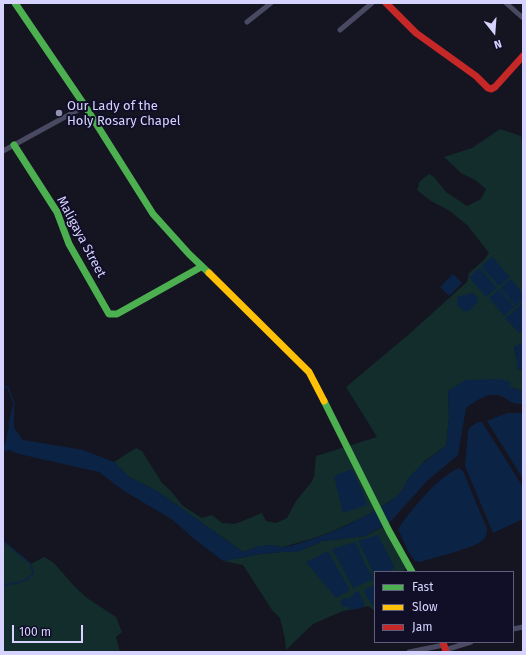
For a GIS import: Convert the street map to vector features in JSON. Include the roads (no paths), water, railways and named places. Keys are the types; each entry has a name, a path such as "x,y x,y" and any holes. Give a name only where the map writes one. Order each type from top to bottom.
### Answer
{"main road":[{"path":"15,3 85,106 153,214 201,267 309,372 373,500 411,571"},
{"path":"386,3 416,33 476,76 488,88 492,89 495,87 522,60"},
{"name":"Maligaya Street","path":"14,145 57,212 69,244 109,314 117,314 201,267"}],"street":[{"path":"247,22 271,3"},
{"path":"340,30 372,3"},
{"path":"506,3 523,18"},
{"path":"3,151 85,106"},
{"path":"409,652 466,643"}],"water":[{"path":"492,257 510,277 499,286 481,266"},
{"path":"480,268 497,288 486,297 469,277"},
{"path":"453,274 462,283 449,296 440,287"},
{"path":"511,279 523,293 523,300 516,306 500,288"},
{"path":"499,289 515,307 504,316 489,298"},
{"path":"470,293 476,296 478,302 469,311 464,311 457,305 457,298"},
{"path":"523,303 523,330 519,333 505,318"},
{"path":"523,343 523,370 517,369 514,347"},
{"path":"499,379 510,382 511,387 523,391 523,404 514,403 498,395 493,395 483,397 466,408 458,455 427,481 390,522 365,536 323,541 297,552 261,554 223,561 193,538 173,520 124,491 99,472 19,454 9,450 3,452 3,446 5,445 14,404 14,428 23,440 83,450 114,462 129,477 155,490 243,552 266,545 285,547 344,527 374,511 398,495 409,478 431,457 446,446 449,418 448,391 465,380"},
{"path":"507,413 523,413 523,479 487,421"},
{"path":"478,422 482,422 523,487 523,519 493,533 465,466 469,428"},
{"path":"459,468 463,471 487,529 486,536 483,540 463,550 420,562 415,561 409,553 398,529 417,504 434,486 451,472"},
{"path":"352,469 367,505 343,513 334,476"},
{"path":"378,535 395,568 390,571 374,571 374,574 358,541"},
{"path":"356,542 364,562 374,579 353,588 332,549"},
{"path":"328,551 350,590 336,598 306,562"},
{"path":"374,585 374,606 366,596 364,591 365,589"},
{"path":"358,591 365,604 364,606 351,610 348,607 343,607 340,601 345,598 351,598 354,593"}],"waterway":[{"path":"3,386 8,388 14,404 9,424 10,426"},
{"path":"3,541 31,564 33,573 24,581 3,585"}],"place":[{"name":"Our Lady of the Holy Rosary Chapel","path":"59,113"}]}
